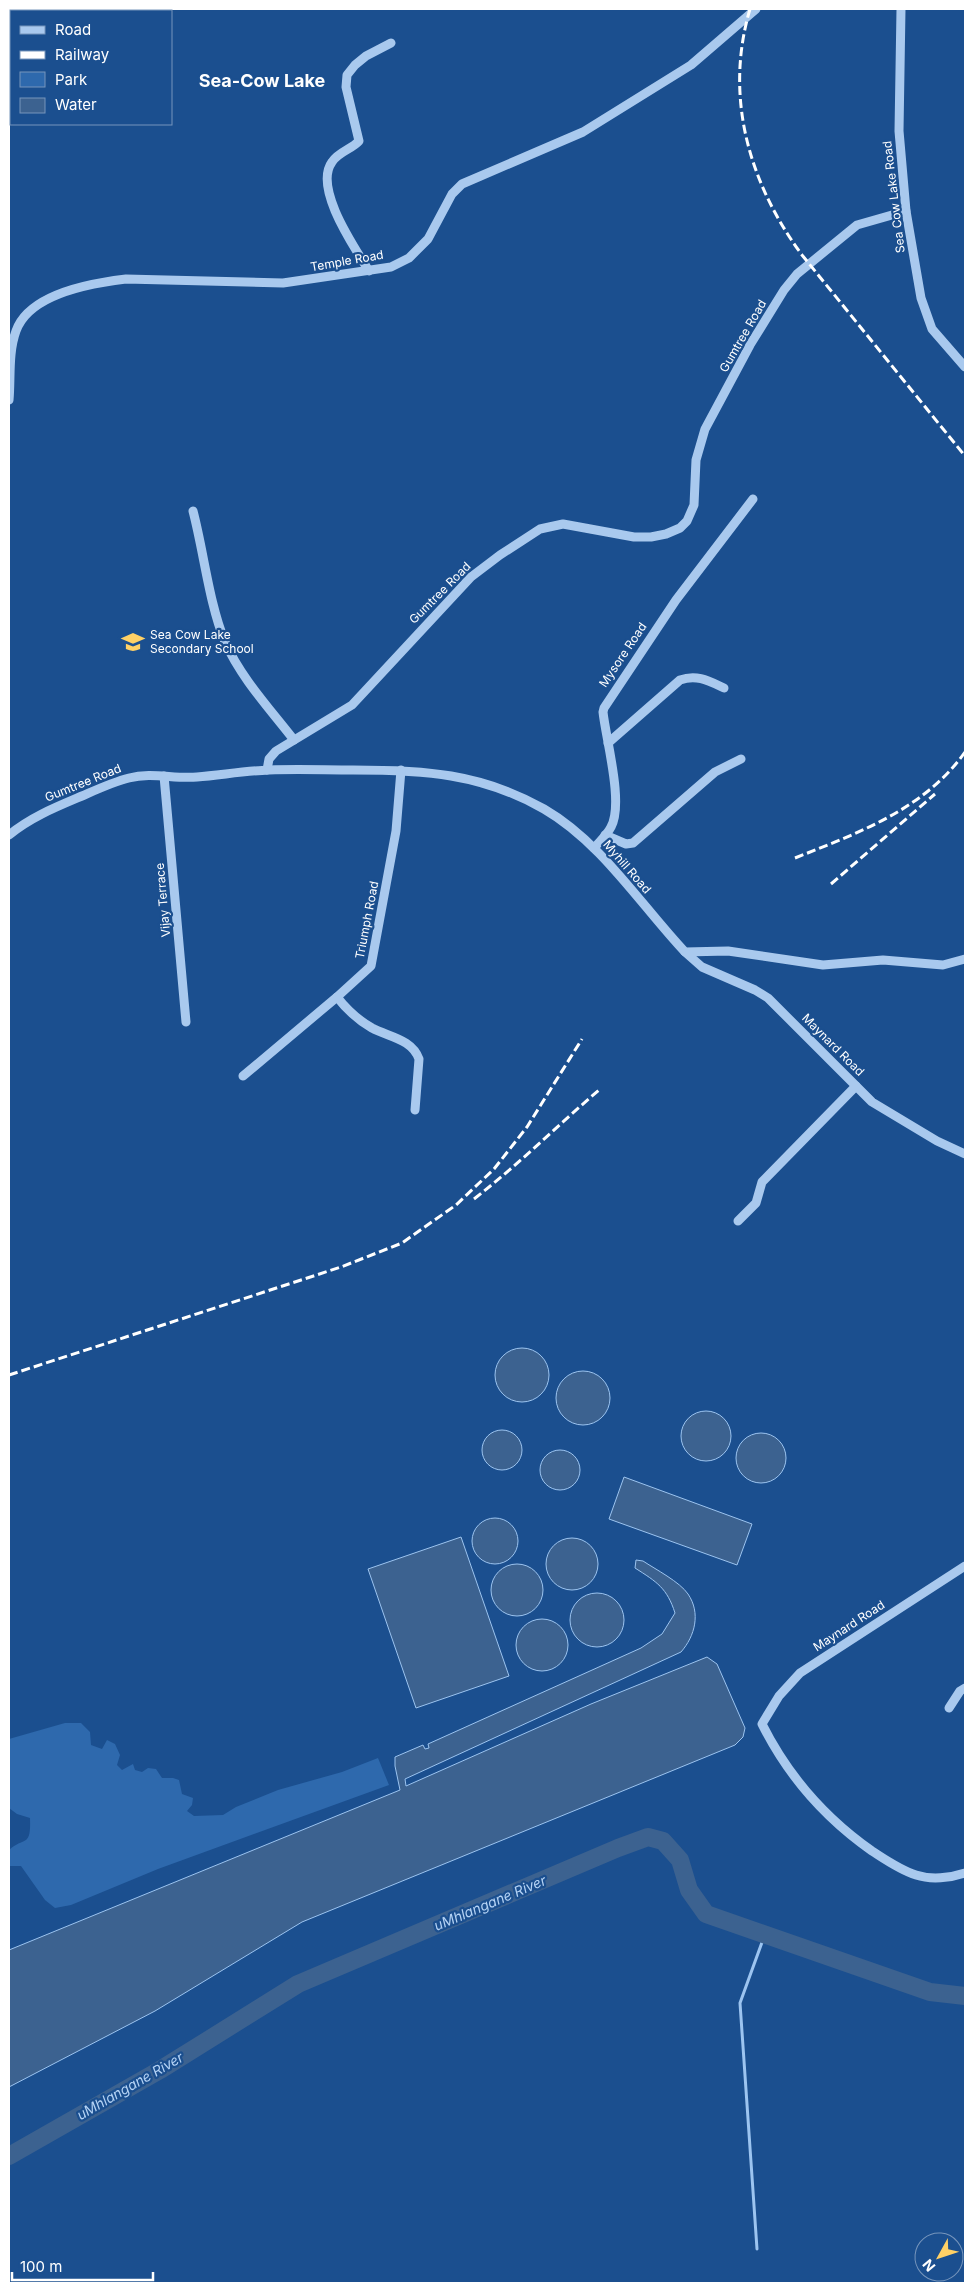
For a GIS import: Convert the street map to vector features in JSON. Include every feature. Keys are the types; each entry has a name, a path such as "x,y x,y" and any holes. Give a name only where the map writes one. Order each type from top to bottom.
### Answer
{"street":[{"name":"Temple Road","path":"13,328 30,312 56,296 72,289 102,282 144,279 283,283 369,271 391,266 415,253 428,239 452,194 462,184 583,132 690,65 756,9"},
{"name":"Sea Cow Lake Road","path":"901,9 899,132 906,211 925,313 932,329 943,344 965,367"},
{"path":"369,271 344,232 334,210 328,190 328,171 334,159 360,141 346,87 347,75 354,65 366,56 391,43"},
{"name":"Gumtree Road","path":"9,835 38,815 117,781 150,775 188,778 267,770 272,755 352,705 471,577 500,555 540,530 563,524 634,537 652,537 680,528 687,521 694,505 696,460 705,430 750,346 784,290 797,274 857,224 906,211"},
{"path":"9,400 13,328"},
{"name":"Mysore Road","path":"594,848 612,826 615,809 603,712 606,703 676,600 753,499"},
{"path":"193,511 216,615 225,642 248,681 294,740"},
{"path":"608,743 680,680 701,678 724,688"},
{"path":"606,835 626,844 633,843 715,772 741,758"},
{"name":"Myhill Road","path":"267,770 401,770 467,778 506,790 557,817 594,848 685,952"},
{"name":"Triumph Road","path":"243,1076 368,971 374,959 396,831 401,770"},
{"name":"Vijay Terrace","path":"164,776 186,1022"},
{"path":"685,952 728,951 823,965 882,960 943,965 965,959"},
{"name":"Maynard Road","path":"685,952 702,968 755,990 768,998 872,1102 883,1110 937,1141 965,1154"},
{"path":"337,997 362,1022 410,1045 418,1054 415,1110"},
{"path":"738,1221 756,1204 762,1182 856,1086"},
{"name":"Maynard Road","path":"965,1566 800,1673 779,1696 762,1724 772,1745 797,1781 820,1808 855,1838 885,1859 916,1875 935,1878 965,1873"},
{"path":"949,1708 965,1688"}],"green space":[{"path":"65,1723 81,1723 90,1732 91,1745 102,1749 107,1740 115,1744 120,1755 117,1765 122,1770 133,1764 135,1770 142,1772 148,1768 156,1769 162,1778 179,1780 182,1794 193,1798 192,1805 187,1811 194,1816 223,1815 236,1807 278,1790 342,1772 378,1758 389,1785 158,1869 71,1905 55,1908 45,1900 21,1866 9,1866 9,1850 28,1838 30,1818 17,1814 9,1808 9,1739"}],"water":[{"path":"522,1348 532,1350 541,1356 547,1365 549,1375 547,1385 541,1394 532,1400 522,1402 512,1400 503,1394 497,1385 495,1375 497,1365 503,1356 512,1350"},
{"path":"583,1371 593,1373 602,1379 608,1388 610,1398 608,1408 602,1417 593,1423 583,1425 573,1423 564,1417 558,1408 556,1398 558,1388 564,1379 573,1373"},
{"path":"706,1411 720,1415 727,1422 731,1436 727,1450 720,1457 706,1461 692,1457 685,1450 681,1436 685,1422 692,1415"},
{"path":"502,1430 513,1433 519,1439 522,1450 519,1461 513,1467 502,1470 491,1467 485,1461 482,1450 485,1439 491,1433"},
{"path":"761,1433 779,1440 786,1458 779,1476 761,1483 743,1476 736,1458 743,1440"},
{"path":"564,1450 571,1453 577,1459 580,1470 579,1478 571,1487 564,1490 556,1490 549,1487 541,1478 540,1466 543,1459 552,1451"},
{"path":"624,1477 752,1524 737,1565 609,1519"},
{"path":"495,1518 508,1522 514,1528 518,1541 514,1554 508,1560 495,1564 482,1560 476,1554 472,1541 476,1528 482,1522"},
{"path":"461,1537 509,1676 416,1708 368,1569"},
{"path":"567,1538 577,1538 591,1545 598,1559 598,1569 591,1583 577,1590 567,1590 557,1586 550,1579 546,1569 546,1559 550,1549 557,1542"},
{"path":"636,1560 643,1561 673,1580 684,1589 692,1601 695,1624 690,1639 681,1652 405,1779 406,1786 591,1704 707,1657 717,1664 745,1728 743,1737 735,1745 302,1922 155,2011 9,2087 9,1950 400,1790 395,1757 423,1745 425,1749 429,1748 428,1744 641,1648 662,1634 675,1613 665,1591 635,1568"},
{"path":"512,1564 522,1564 536,1571 543,1585 543,1595 536,1609 522,1616 512,1616 502,1612 495,1605 491,1595 491,1585 495,1575 502,1568"},
{"path":"597,1593 607,1595 616,1601 622,1610 624,1620 622,1630 616,1639 607,1645 597,1647 587,1645 578,1639 572,1630 570,1620 572,1610 578,1601 587,1595"},
{"path":"537,1619 547,1619 561,1626 568,1640 568,1650 561,1664 547,1671 537,1671 527,1667 520,1660 516,1650 516,1640 520,1630 527,1623"}],"waterway":[{"name":"uMhlangane River","path":"9,2156 160,2070 298,1984 648,1837 663,1841 680,1860 689,1890 706,1914 930,1992 965,1996"},
{"path":"757,2249 740,2003 765,1934"}],"railway":[{"path":"750,9 743,42 740,74 741,107 746,138 755,169 768,199 783,227 802,255 965,456"},
{"path":"795,858 866,829 910,804 949,772 965,752"},
{"path":"831,884 935,794"},
{"path":"9,1375 341,1267 402,1243 456,1205 494,1169 527,1127 582,1039"},
{"path":"474,1199 599,1090"}],"place":[{"name":"Sea Cow Lake Secondary School","path":"133,642"}],"district":[{"name":"Sea-Cow Lake","path":"262,81"}]}
